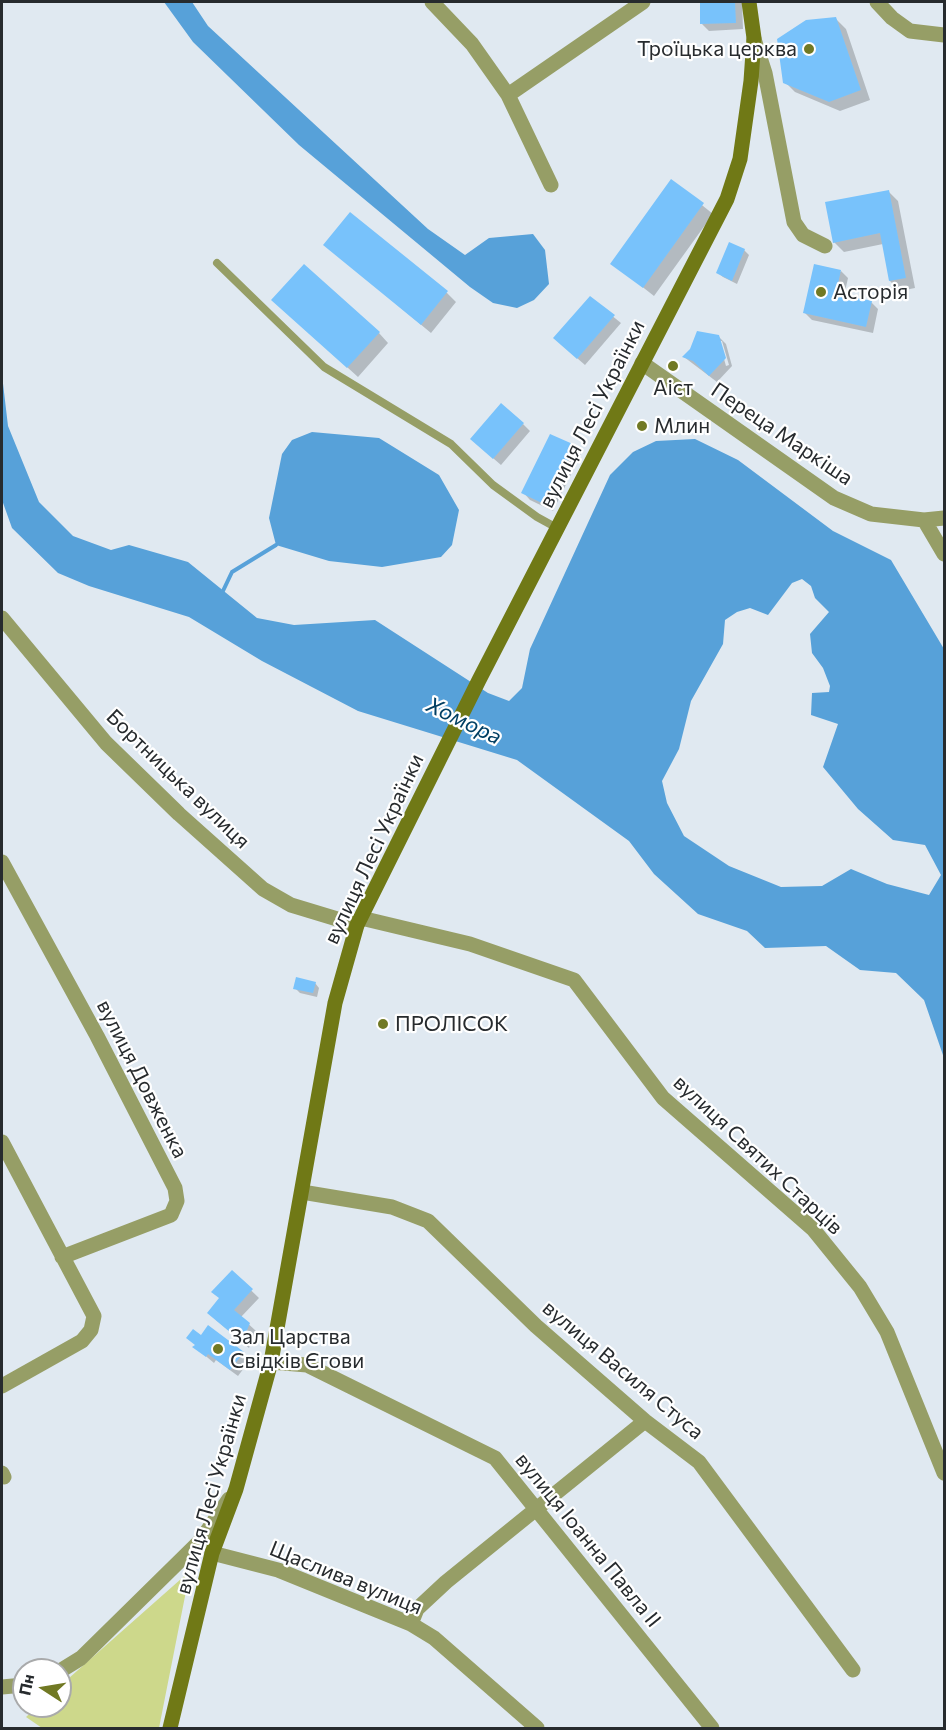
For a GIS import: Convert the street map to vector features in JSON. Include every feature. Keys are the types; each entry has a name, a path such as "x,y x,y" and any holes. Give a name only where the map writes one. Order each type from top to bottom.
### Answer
{"main road":[{"name":"вулиця Лесі Українки","path":"170,1728 212,1553 236,1489 271,1362 335,1003 359,922 442,753 728,198 740,159 754,38 749,2"}],"street":[{"path":"432,2 472,44 508,95 550,185"},
{"path":"508,95 642,2"},
{"path":"878,2 892,18 910,31 945,35"},
{"name":"вулиця Лесі Українки","path":"754,38 765,73 794,222 803,235 825,246"},
{"name":"Переца Маркіша","path":"642,363 834,498 871,513 924,520 945,518"},
{"path":"924,520 945,554"},
{"name":"Бортницька вулиця","path":"2,618 106,743 179,814 263,889 291,904 359,922"},
{"name":"вулиця Довженка","path":"2,862 97,1036 175,1188 177,1201 171,1215 62,1257"},
{"name":"вулиця Святих Старців","path":"359,922 470,944 574,980 663,1098 813,1229 860,1287 887,1332 945,1473"},
{"path":"2,1142 94,1316 91,1330 82,1341 2,1386"},
{"name":"вулиця Василя Стуса","path":"302,1192 392,1207 428,1221 536,1326 645,1421 699,1462 853,1670"},
{"name":"вулиця Іоанна Павла II","path":"271,1362 306,1365 495,1458 712,1728"},
{"path":"395,1617 417,1609 645,1421"},
{"path":"72,1664 81,1658 201,1540 236,1489"},
{"name":"Щаслива вулиця","path":"212,1553 278,1570 411,1624 434,1638 537,1728"},
{"path":"411,1624 417,1609"}],"lane":[{"path":"217,263 324,367 451,444 493,485 537,517 557,528"}],"green space":[{"path":"190,1571 159,1728 42,1728 27,1718 72,1718 72,1675"}],"water":[{"path":"164,2 192,2 208,26 428,229 465,255 489,238 533,234 545,250 549,284 534,300 517,308 493,303 470,287 299,145 193,42"},
{"name":"Хомора","path":"2,375 8,426 39,502 73,536 111,550 129,545 188,562 257,618 294,625 375,620 488,693 509,701 522,688 530,649 610,475 633,452 656,441 695,439 738,460 833,531 891,560 944,649 944,1058 924,1000 896,973 860,970 826,946 765,948 747,931 698,914 654,874 629,841 517,760 358,711 262,661 189,617 89,586 58,573 12,528 2,500","holes":["802,579 811,586 815,598 829,612 810,634 812,653 823,668 830,686 829,692 812,693 811,715 838,724 823,767 858,809 893,840 925,845 941,875 929,895 887,884 851,869 822,886 781,887 729,866 684,836 667,803 662,781 679,749 691,701 723,644 725,620 737,612 750,608 768,615 792,583"]},
{"path":"312,432 379,438 439,475 459,510 452,545 441,557 382,567 329,561 276,545 269,518 282,454 292,440"}],"building":[{"path":"700,2 735,2 736,23 700,24"},
{"path":"836,17 861,90 829,102 783,83 777,39 806,20"},
{"path":"671,179 704,203 643,288 610,264"},
{"path":"889,190 906,278 889,281 880,233 833,243 825,202"},
{"path":"350,212 448,291 421,325 323,245"},
{"path":"729,242 745,249 732,281 716,273"},
{"path":"304,264 380,332 347,368 271,300"},
{"path":"814,264 841,270 836,293 872,301 866,327 803,313"},
{"path":"590,296 615,315 577,359 553,338"},
{"path":"697,331 719,335 726,358 709,376 693,361 682,357 690,349"},
{"path":"501,403 524,423 493,459 470,439"},
{"path":"550,434 575,445 546,505 521,493"},
{"path":"296,977 316,982 313,993 293,989"},
{"path":"232,1270 253,1289 234,1310 250,1323 242,1342 207,1313 219,1298 211,1292"},
{"name":"Зал Царства Свідків Єгови","path":"208,1325 244,1352 230,1370 208,1354 206,1357 192,1347 195,1345 186,1338 193,1329 201,1335"}],"waterway":[{"path":"222,593 232,572 276,545"}],"place":[{"name":"Троїцька церква","path":"809,49"},
{"name":"Асторія","path":"821,292"},
{"name":"Аіст","path":"673,366"},
{"name":"Млин","path":"642,426"},
{"name":"ПРОЛІСОК","path":"383,1024"},
{"name":"Зал Царства Свідків Єгови","path":"218,1349"}]}
